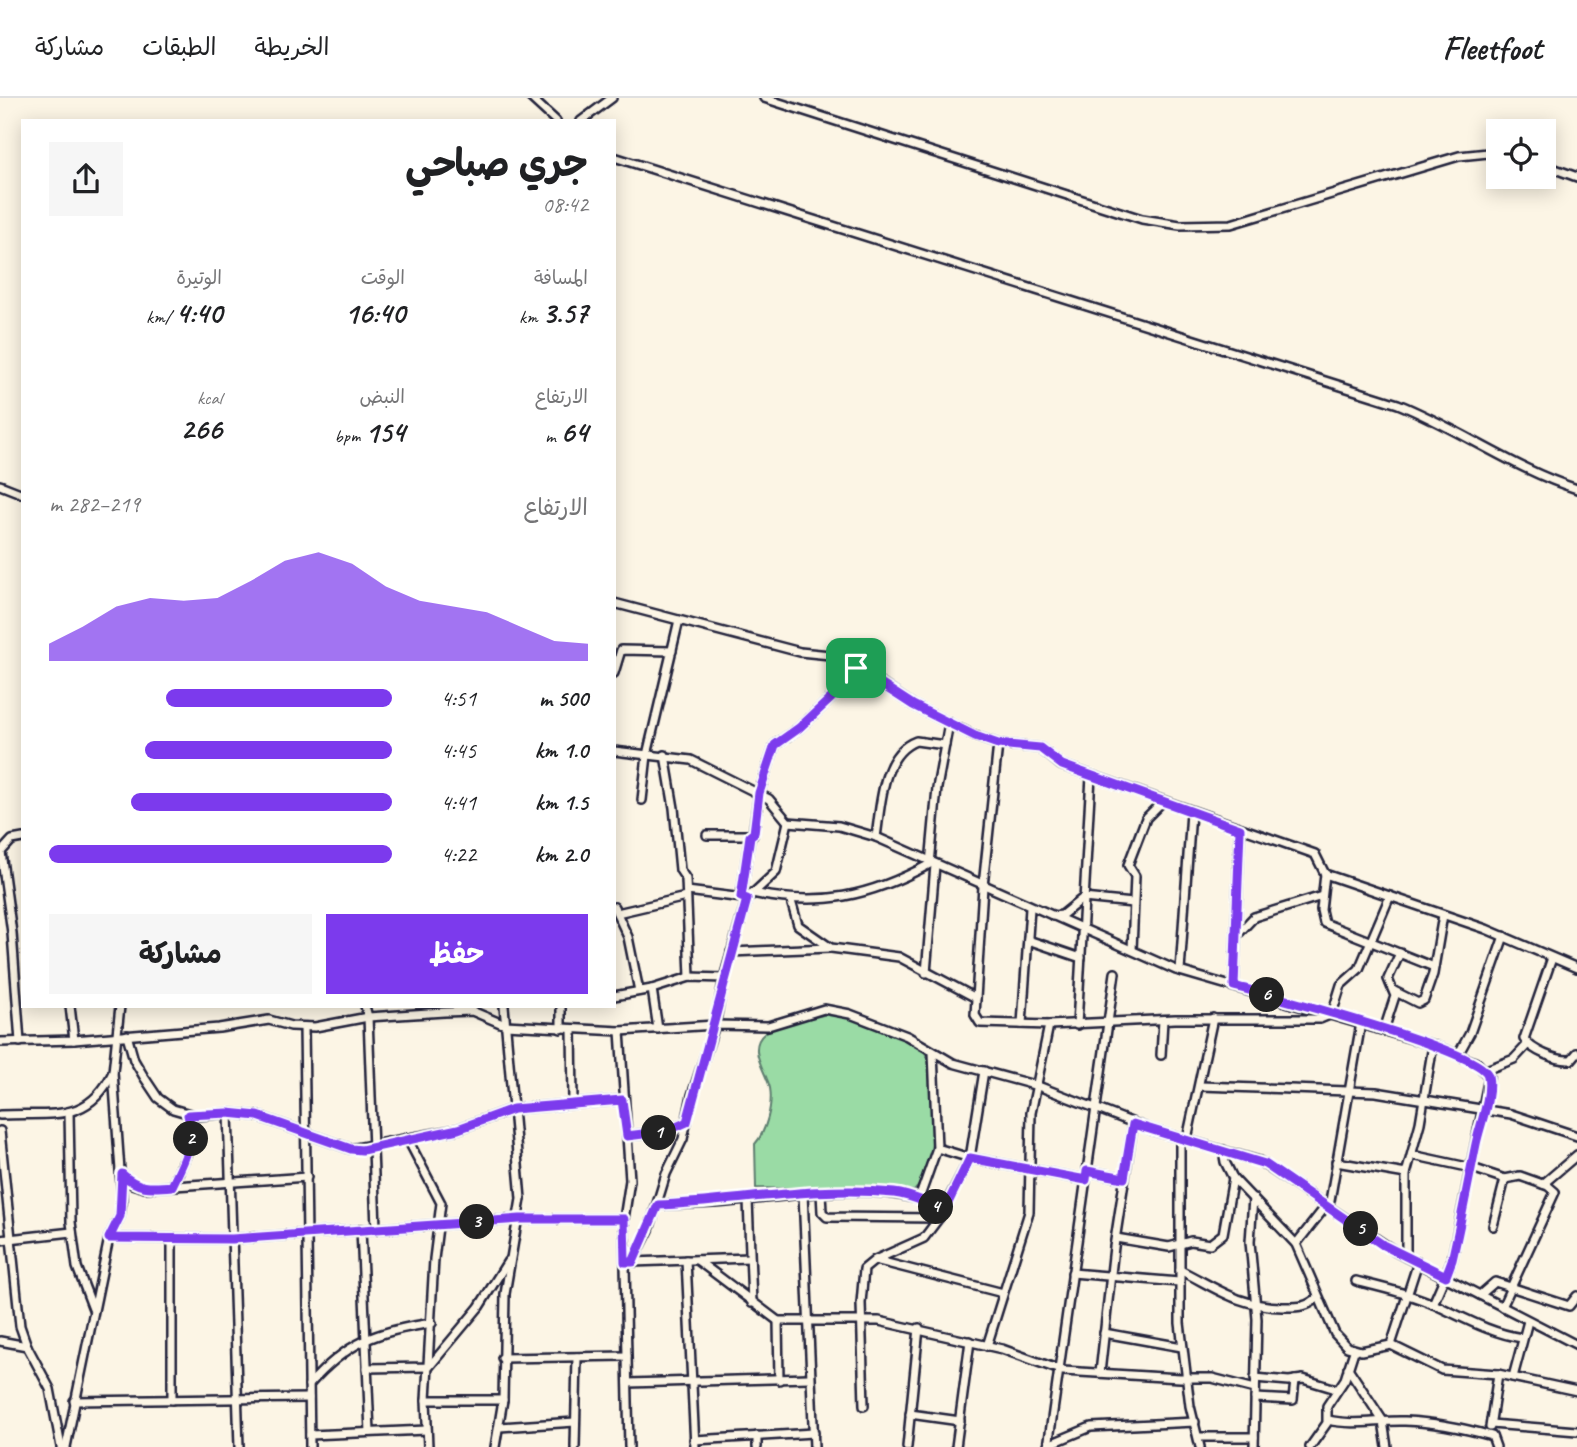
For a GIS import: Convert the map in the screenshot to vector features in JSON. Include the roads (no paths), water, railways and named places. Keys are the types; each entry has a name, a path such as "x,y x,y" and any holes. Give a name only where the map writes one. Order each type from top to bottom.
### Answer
{"street":[{"path":"531,98 554,119"},
{"path":"584,119 612,98"},
{"path":"764,98 1142,219 1180,225 1231,224 1459,156 1486,153"},
{"path":"616,158 1398,404 1445,425 1534,475 1577,489"},
{"path":"1556,169 1577,177"},
{"path":"0,485 21,493"},
{"path":"616,604 800,652 840,656 913,705 998,744 1040,748 1062,765 1161,803 1315,854 1325,874 1322,896 1324,923 1434,967"},
{"path":"642,800 647,754 679,620"},
{"path":"616,666 621,650 672,651"},
{"path":"629,1262 658,1205 687,1122 699,1069 715,1025 730,952 747,896 750,836 754,833 759,793 775,745 799,728 841,689 856,668"},
{"path":"926,973 937,788 949,723"},
{"path":"876,837 886,779 899,753 916,741 945,745"},
{"path":"998,744 983,886 975,1020 980,1023 1048,1025 1213,1018 1311,1020 1332,1014"},
{"path":"616,751 691,760 769,799 788,822 839,826 876,837 1030,908 1180,971 1433,1045 1486,1070 1489,1077 1472,1168 1446,1276 1433,1304"},
{"path":"665,755 680,870 686,879 690,977"},
{"path":"1077,1024 1091,776"},
{"path":"1132,950 1135,876 1128,865 1129,859 1138,845 1146,818 1161,803"},
{"path":"1180,971 1191,813"},
{"path":"747,896 776,872 788,822"},
{"path":"1234,986 1240,829"},
{"path":"706,835 750,836"},
{"path":"20,1042 12,933 1,852 12,840 21,838"},
{"path":"639,992 628,937 616,910 687,894 792,901 831,900 890,883 933,864"},
{"path":"1325,874 1504,936 1577,968"},
{"path":"1236,936 1254,918 1322,896"},
{"path":"1332,1014 1341,985 1357,974 1390,896"},
{"path":"1052,916 1062,915 1083,898 1133,903"},
{"path":"792,901 798,926 831,948"},
{"path":"1021,1024 1030,908"},
{"path":"1400,953 1388,979 1394,991 1422,1003 1434,967 1443,915"},
{"path":"1458,1055 1470,1034 1504,936"},
{"path":"1028,940 1081,958"},
{"path":"730,952 831,948 899,957 976,998"},
{"path":"1552,958 1524,1034 1528,1044 1566,1061 1577,1054"},
{"path":"1048,1446 1115,973"},
{"path":"616,996 652,989 690,977 724,978"},
{"path":"652,989 658,1029"},
{"path":"1384,1030 1394,991"},
{"path":"70,1008 74,1040"},
{"path":"64,1447 109,1238 120,1216 122,1174 113,1072 120,1008"},
{"path":"366,1008 375,1146 376,1228"},
{"path":"495,1447 503,1400 502,1358 511,1255 520,1219 518,1151 504,1008"},
{"path":"561,1008 561,1029"},
{"path":"0,1042 74,1040 219,1028 269,1020 304,1027 368,1017 470,1009 505,1025 561,1029 620,1031 715,1025 768,1026 824,1009 850,1014 886,1027 953,1063 1038,1086 1133,1124 1265,1164 1406,1257 1577,1345"},
{"path":"1200,1447 1182,1347 1179,1282 1183,1139 1200,1086 1213,1018"},
{"path":"1161,1055 1163,1020"},
{"path":"1296,1244 1327,1205 1361,1023"},
{"path":"987,1346 1030,1212 1031,1113 1048,1025"},
{"path":"304,1027 310,1447"},
{"path":"572,1029 573,1102"},
{"path":"620,1031 622,1100 629,1180 624,1219 629,1262 629,1447"},
{"path":"127,1035 134,1060 158,1098 173,1110 188,1115 228,1113 258,1116 351,1149 458,1129 513,1109 622,1100"},
{"path":"1486,1070 1510,1062 1528,1044"},
{"path":"1406,1257 1406,1174 1412,1156 1433,1045"},
{"path":"919,1199 936,1148 933,1052"},
{"path":"864,1406 864,1269 875,1260 924,1238 945,1209 970,1158 984,1071"},
{"path":"0,1115 69,1112 95,1101 113,1072"},
{"path":"1200,1086 1347,1089 1423,1099 1484,1109 1577,1136"},
{"path":"69,1112 72,1232 77,1267 93,1309"},
{"path":"228,1113 239,1447"},
{"path":"172,1186 190,1144 191,1126 188,1115"},
{"path":"627,1136 667,1131 687,1122"},
{"path":"1100,1373 1133,1124"},
{"path":"0,1131 20,1326 27,1346 50,1389 64,1447"},
{"path":"407,1138 441,1203 437,1225 426,1400 428,1447"},
{"path":"936,1148 970,1158 1086,1180"},
{"path":"1223,1150 1225,1163 1233,1178 1296,1244 1335,1334 1354,1351"},
{"path":"1543,1184 1577,1155"},
{"path":"1412,1156 1472,1168 1505,1179 1520,1176 1552,1188 1555,1195 1538,1224 1502,1307"},
{"path":"1336,1162 1406,1174"},
{"path":"1087,1171 1124,1178"},
{"path":"122,1174 132,1184 145,1188 307,1177"},
{"path":"1116,1238 1160,1246 1191,1241 1206,1245 1221,1237 1233,1178"},
{"path":"1493,1226 1505,1179"},
{"path":"658,1205 748,1200 821,1192 897,1193 945,1209"},
{"path":"821,1192 822,1212 827,1217 939,1218"},
{"path":"803,1194 814,1447"},
{"path":"1253,1198 1250,1242 1256,1306 1254,1447"},
{"path":"748,1200 752,1303"},
{"path":"109,1238 232,1239 520,1219 624,1219"},
{"path":"361,1229 370,1432"},
{"path":"0,1240 72,1232"},
{"path":"172,1240 172,1399"},
{"path":"367,1368 429,1367 479,1307 511,1255"},
{"path":"629,1262 750,1258"},
{"path":"686,1260 694,1443 814,1433"},
{"path":"697,1260 778,1321 862,1319 919,1328 970,1341 1058,1370 1212,1378 1255,1393 1293,1400 1295,1380"},
{"path":"875,1260 1003,1293"},
{"path":"1391,1345 1418,1262"},
{"path":"1180,1270 1240,1301 1256,1306 1307,1306 1318,1297"},
{"path":"1072,1273 1111,1279 1179,1282"},
{"path":"1356,1281 1433,1304 1477,1326 1522,1338"},
{"path":"1480,1295 1495,1282 1569,1306 1577,1296"},
{"path":"778,1321 779,1380"},
{"path":"1513,1377 1528,1321"},
{"path":"309,1385 321,1371 365,1338 432,1323"},
{"path":"907,1447 919,1328"},
{"path":"1104,1333 1182,1347"},
{"path":"0,1341 27,1346"},
{"path":"956,1447 970,1341"},
{"path":"1354,1351 1391,1345 1443,1370 1499,1374 1577,1391"},
{"path":"1310,1447 1328,1420 1327,1406 1336,1388 1345,1379 1354,1351"},
{"path":"502,1358 627,1356"},
{"path":"575,1447 577,1357"},
{"path":"1348,1368 1383,1421 1387,1447"},
{"path":"1496,1447 1489,1435 1499,1374"},
{"path":"628,1383 809,1378"},
{"path":"1255,1378 1303,1379 1336,1388"},
{"path":"74,1401 309,1398"},
{"path":"426,1400 503,1400"},
{"path":"910,1414 960,1421"},
{"path":"1328,1420 1352,1424 1383,1421 1436,1424 1489,1435"},
{"path":"500,1427 575,1422"},
{"path":"1048,1446 1091,1427 1195,1422"},
{"path":"1491,1424 1577,1431"},
{"path":"310,1435 427,1430"},
{"path":"757,1436 757,1447"},
{"path":"1199,1437 1254,1437"}]}
